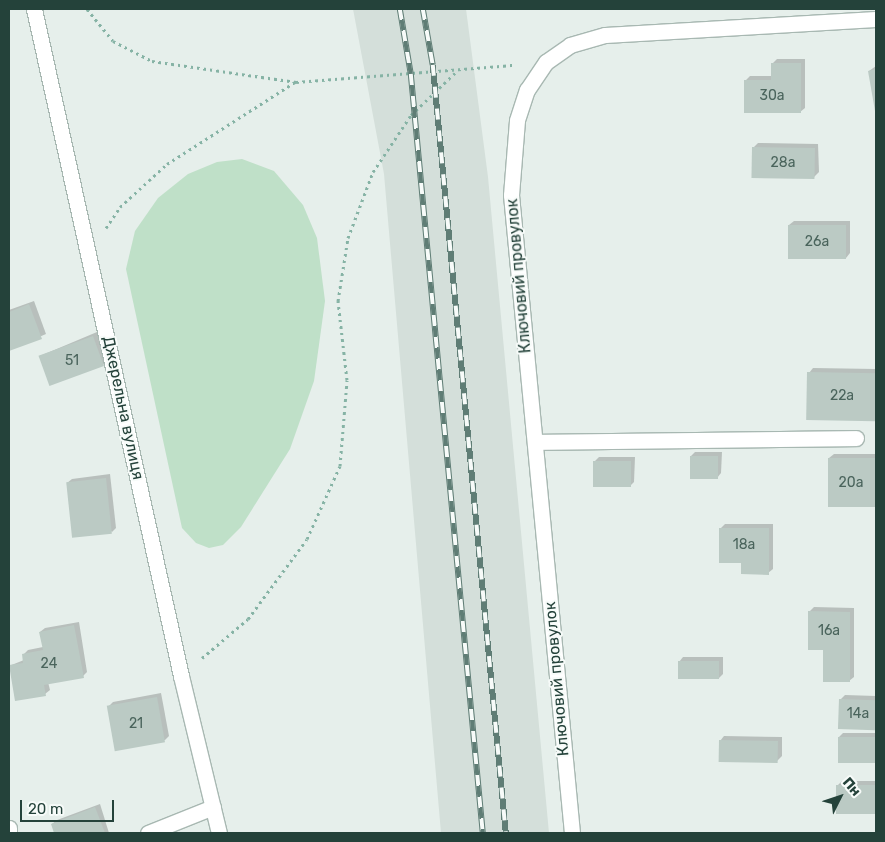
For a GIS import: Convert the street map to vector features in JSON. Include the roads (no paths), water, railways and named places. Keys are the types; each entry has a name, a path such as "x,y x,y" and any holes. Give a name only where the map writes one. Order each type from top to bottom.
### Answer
{"street":[{"name":"Джерельна вулиця","path":"34,9 90,254 181,676 219,833"},
{"name":"Ключовий провулок","path":"572,833 511,195 512,155 519,112 527,90 546,62 570,45 605,35 876,19"},
{"path":"535,442 856,438"},
{"path":"148,833 213,807"},
{"path":"9,828 9,833"}],"railway":[{"path":"400,9 411,74 483,833"},
{"path":"423,9 433,65 506,833"}]}
